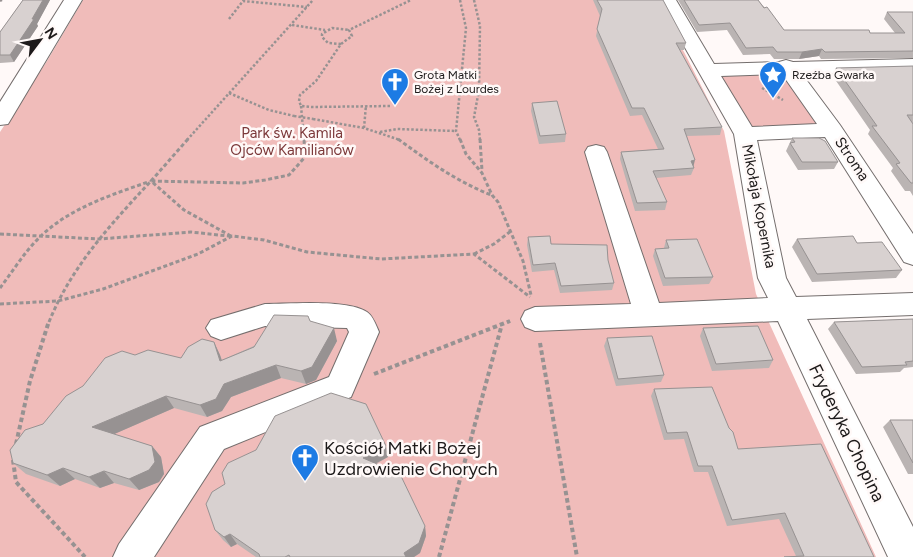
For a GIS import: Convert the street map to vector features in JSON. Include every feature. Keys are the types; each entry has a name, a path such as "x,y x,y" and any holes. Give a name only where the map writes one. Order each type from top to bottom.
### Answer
{"street":[{"path":"0,119 73,0"},
{"name":"Mikołaja Kopernika","path":"667,0 745,134 772,278 787,310"},
{"path":"707,70 786,66 913,65"},
{"name":"Stroma","path":"786,66 832,130 913,255"},
{"path":"745,134 832,130"},
{"path":"596,152 649,315"},
{"path":"535,319 913,304"},
{"name":"Fryderyka Chopina","path":"787,310 908,557"},
{"path":"132,557 212,438 340,387 363,336 364,329 357,320 344,316 265,315 221,328"}],"path":[{"path":"86,557 16,482 13,463 24,395 37,350 62,292 99,238 314,0"},
{"path":"291,25 326,30 342,28 350,30 411,0"},
{"path":"460,0 466,28 456,131 466,154 482,173"},
{"path":"474,0 480,26 479,90 474,117 480,126 478,157 482,173 492,195 498,202 523,261 532,298 474,254"},
{"path":"229,18 243,1 308,7"},
{"path":"326,30 322,34 324,40 334,44 342,44"},
{"path":"0,288 42,236 85,207 151,181 242,183 289,175 305,157 300,95 316,81 342,44 352,36 350,30"},
{"path":"762,87 786,102"},
{"path":"229,93 269,110 364,128 398,139 437,168 471,187 492,195"},
{"path":"364,128 366,105"},
{"path":"301,106 390,106"},
{"path":"379,132 397,129 456,131"},
{"path":"151,181 184,210 232,236"},
{"path":"0,234 99,238 191,232 264,240 307,252 381,259 474,254 494,244 511,231"},
{"path":"0,304 58,301 103,290 198,254 232,236"},
{"path":"340,387 511,320 535,319 577,557"},
{"path":"440,557 502,324"}],"green space":[{"name":"Park św. Kamila Ojców Kamilianów","path":"83,0 652,0 684,52 724,131 756,294 876,557 0,557 0,132 47,61"},
{"path":"768,73 789,81 819,126 761,128 748,125 721,76"}],"building":[{"path":"23,0 43,0 32,19 34,19 10,55 0,55 0,32"},
{"path":"597,0 663,0 686,43 676,43 722,127 684,129 695,160 691,161 694,168 653,171 667,202 637,203 621,152 664,149 644,108 632,108 597,29 602,9"},
{"path":"684,0 758,0 764,8 767,7 784,30 869,30 870,33 905,33 887,12 913,12 913,51 825,52 822,49 802,52 777,52 773,47 746,48 730,23 699,25"},
{"path":"913,66 913,115 907,115 913,124 913,183 911,183 896,164 900,163 872,126 877,126 836,68"},
{"path":"557,101 566,134 540,136 532,103"},
{"path":"792,138 819,138 825,141 838,162 802,162 790,143 795,142"},
{"path":"550,236 551,244 607,245 608,260 614,283 561,286 555,263 533,265 528,237"},
{"path":"853,236 857,243 882,242 902,270 817,274 797,239"},
{"path":"697,239 713,277 665,278 655,249 669,248 666,240"},
{"path":"274,315 308,316 310,321 334,328 312,367 301,371 276,365 224,384 216,399 200,405 166,396 92,427 152,446 155,462 149,470 129,479 104,471 89,477 63,468 47,475 13,463 10,450 25,430 43,424 66,396 83,386 105,358 122,351 135,355 148,350 181,358 188,347 202,339 214,342 220,361 254,347"},
{"path":"913,319 913,361 905,362 907,365 862,367 834,322"},
{"path":"758,326 773,360 716,364 703,328"},
{"path":"652,336 664,375 618,379 607,338"},
{"path":"712,387 729,428 733,432 738,449 821,444 874,557 784,557 804,556 785,513 732,520 712,466 698,466 687,432 667,433 654,389"},
{"name":"Kościół Matki Bożej Uzdrowienie Chorych","path":"331,393 366,404 386,446 363,458 400,474 425,526 419,543 404,553 406,557 290,557 289,555 285,557 260,557 259,554 230,534 224,537 215,530 206,504 212,492 225,484 222,473 228,463 256,450 275,416"},
{"path":"890,420 913,420 913,463"}],"place":[{"name":"Rzeźba Gwarka","path":"773,99"},
{"name":"Grota Matki Bożej z Lourdes","path":"395,106"},
{"name":"Kościół Matki Bożej Uzdrowienie Chorych","path":"305,482"}]}
